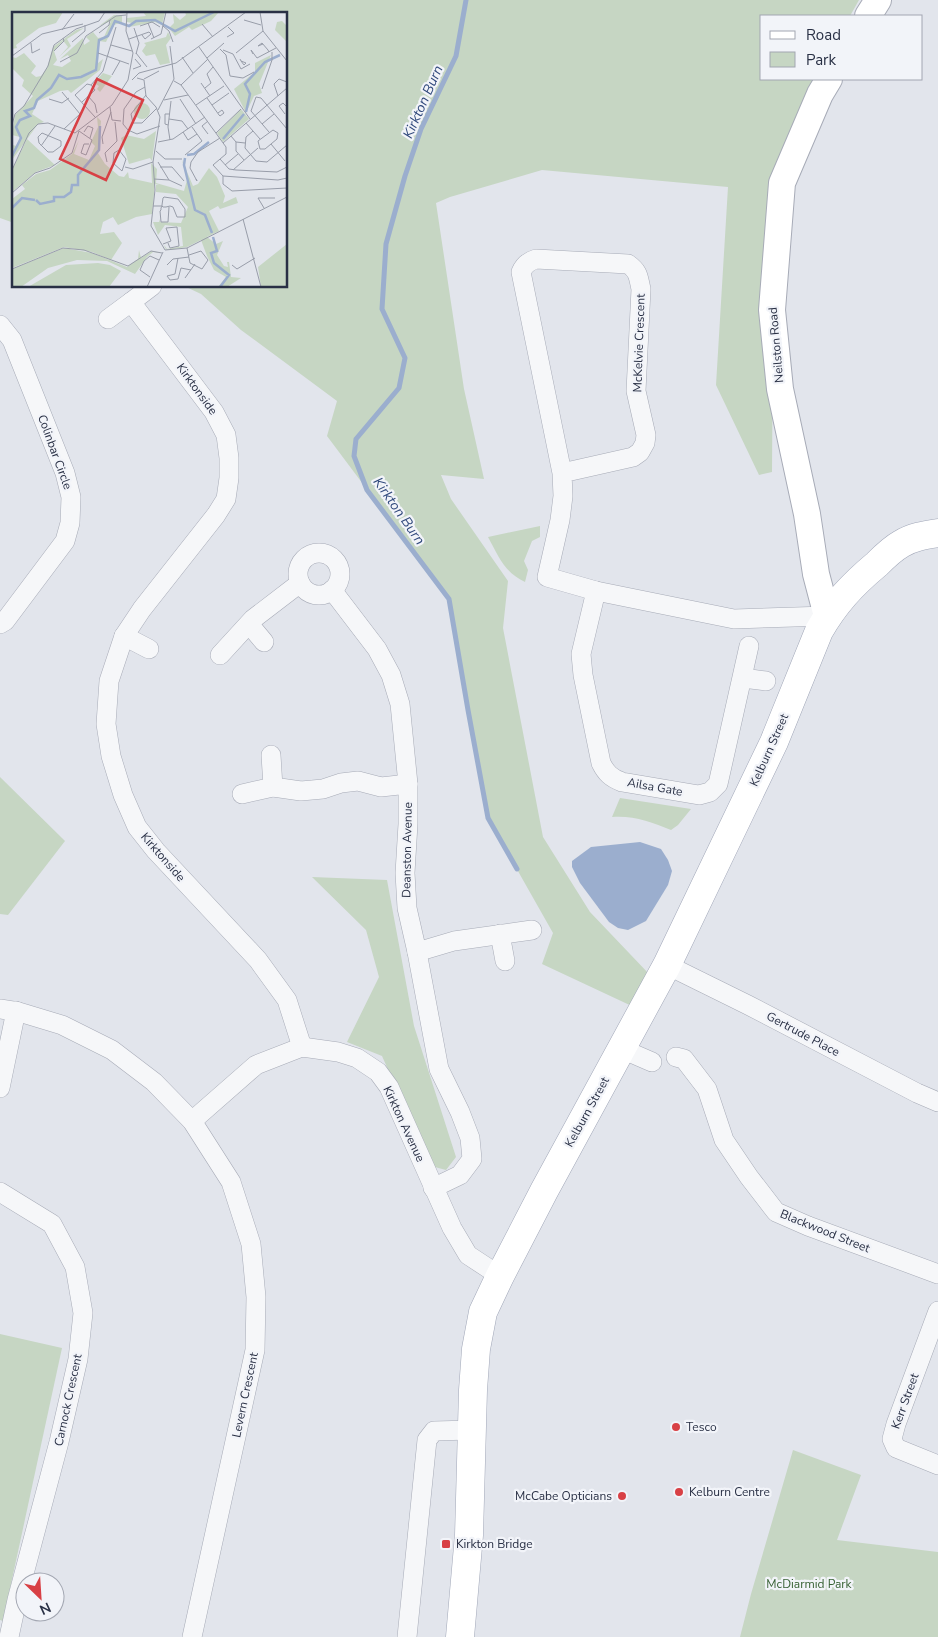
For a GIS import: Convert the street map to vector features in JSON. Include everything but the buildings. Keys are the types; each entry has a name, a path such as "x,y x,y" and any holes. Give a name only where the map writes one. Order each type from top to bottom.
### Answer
{"main road":[{"name":"Kelburn Street","path":"460,1637 469,1536 471,1430 476,1349 483,1312 544,1191 667,965 774,742 819,631 827,616 854,583 893,549 916,537 938,533"}],"street":[{"path":"869,15 878,0"},
{"name":"Neilston Road","path":"827,616 816,574 807,514 780,389 772,310 782,184 820,94 828,80"},
{"name":"McKelvie Crescent","path":"562,473 633,456 640,452 645,443 646,435 636,391 641,289 636,270 628,264 536,259 524,267 521,272 562,473 563,496 560,520 547,577 596,591 734,619 827,616"},
{"path":"108,319 150,288"},
{"name":"Kirktonside","path":"132,302 214,412 226,435 229,478 226,499 216,515 142,609 124,636 109,681 106,724 111,756 137,827 156,851 258,960 287,1000 302,1047"},
{"name":"Colinbar Circle","path":"0,325 12,340 65,473 71,497 70,523 65,541 5,621 0,624"},
{"path":"313,554 327,555 337,564 340,571 337,585 332,590 320,595 314,595 303,588 300,583 298,569 301,563 313,554"},
{"path":"220,655 249,624 300,583"},
{"name":"Deanston Avenue","path":"332,590 376,649 391,676 401,711 408,784 407,908 439,1069 460,1112 470,1138 472,1159 460,1175 433,1188"},
{"name":"Ailsa Gate","path":"596,591 581,654 583,675 601,763 607,774 613,779 699,795 710,792 718,784 749,646"},
{"path":"249,624 264,642"},
{"path":"124,636 149,649"},
{"path":"743,678 766,681"},
{"path":"271,755 273,788"},
{"path":"242,794 273,788 301,791 323,789 341,783 358,781 381,787 408,784"},
{"path":"417,952 454,941 532,930"},
{"path":"500,934 505,961"},
{"name":"Gertrude Place","path":"667,965 938,1102"},
{"path":"0,1088 8,1010"},
{"name":"Levern Crescent","path":"8,1010 62,1025 112,1050 154,1082 192,1121 231,1182 251,1244 256,1297 255,1350 192,1637"},
{"name":"Kirkton Avenue","path":"192,1121 256,1065 302,1047 338,1052 357,1058 378,1072 389,1087 433,1188 452,1228 468,1255 500,1276"},
{"path":"622,1049 652,1062"},
{"name":"Blackwood Street","path":"676,1057 684,1059 707,1089 724,1140 776,1212 808,1226 938,1274"},
{"name":"Carnock Crescent","path":"0,1192 52,1224 75,1267 83,1313 78,1359 62,1433 17,1600 9,1637"},
{"name":"Kerr Street","path":"938,1311 892,1439 896,1448 938,1465"},
{"path":"407,1637 427,1440 434,1430 471,1430"}],"green space":[{"path":"0,0 859,0 851,15 760,15 760,80 816,80 774,174 772,472 759,475 716,385 728,187 542,170 450,197 436,203 464,389 484,479 441,475 451,499 508,581 503,628 543,837 590,912 650,975 636,1008 542,964 553,933 488,818 449,599 327,436 337,401 241,330 201,294 188,288 288,288 288,12 12,12 12,222 0,218"},
{"path":"540,526 540,537 532,541 524,561 528,570 525,582 507,569 488,537"},
{"path":"0,777 65,841 8,915 0,914"},
{"path":"620,798 691,809 678,825 671,830 642,820 612,817"},
{"path":"312,877 387,880 414,1026 456,1157 446,1170 431,1166 382,1056 347,1042 379,977 366,930"},
{"path":"0,1334 62,1348 3,1621 0,1620"},
{"name":"McDiarmid Park","path":"793,1450 861,1475 837,1540 938,1552 938,1637 740,1637"}],"water":[{"path":"640,842 661,849 672,871 668,885 646,921 628,930 618,928 609,922 580,883 572,867 572,861 591,847"}],"waterway":[{"name":"Kirkton Burn","path":"466,0 456,56 421,129 405,176 386,244 382,309 405,358 399,388 356,439 354,456 367,490 449,599 488,818 517,869"}],"place":[{"name":"Tesco","path":"676,1427"},
{"name":"Kelburn Centre","path":"679,1492"},
{"name":"McCabe Opticians","path":"622,1496"},
{"name":"Kirkton Bridge","path":"446,1544"}]}
